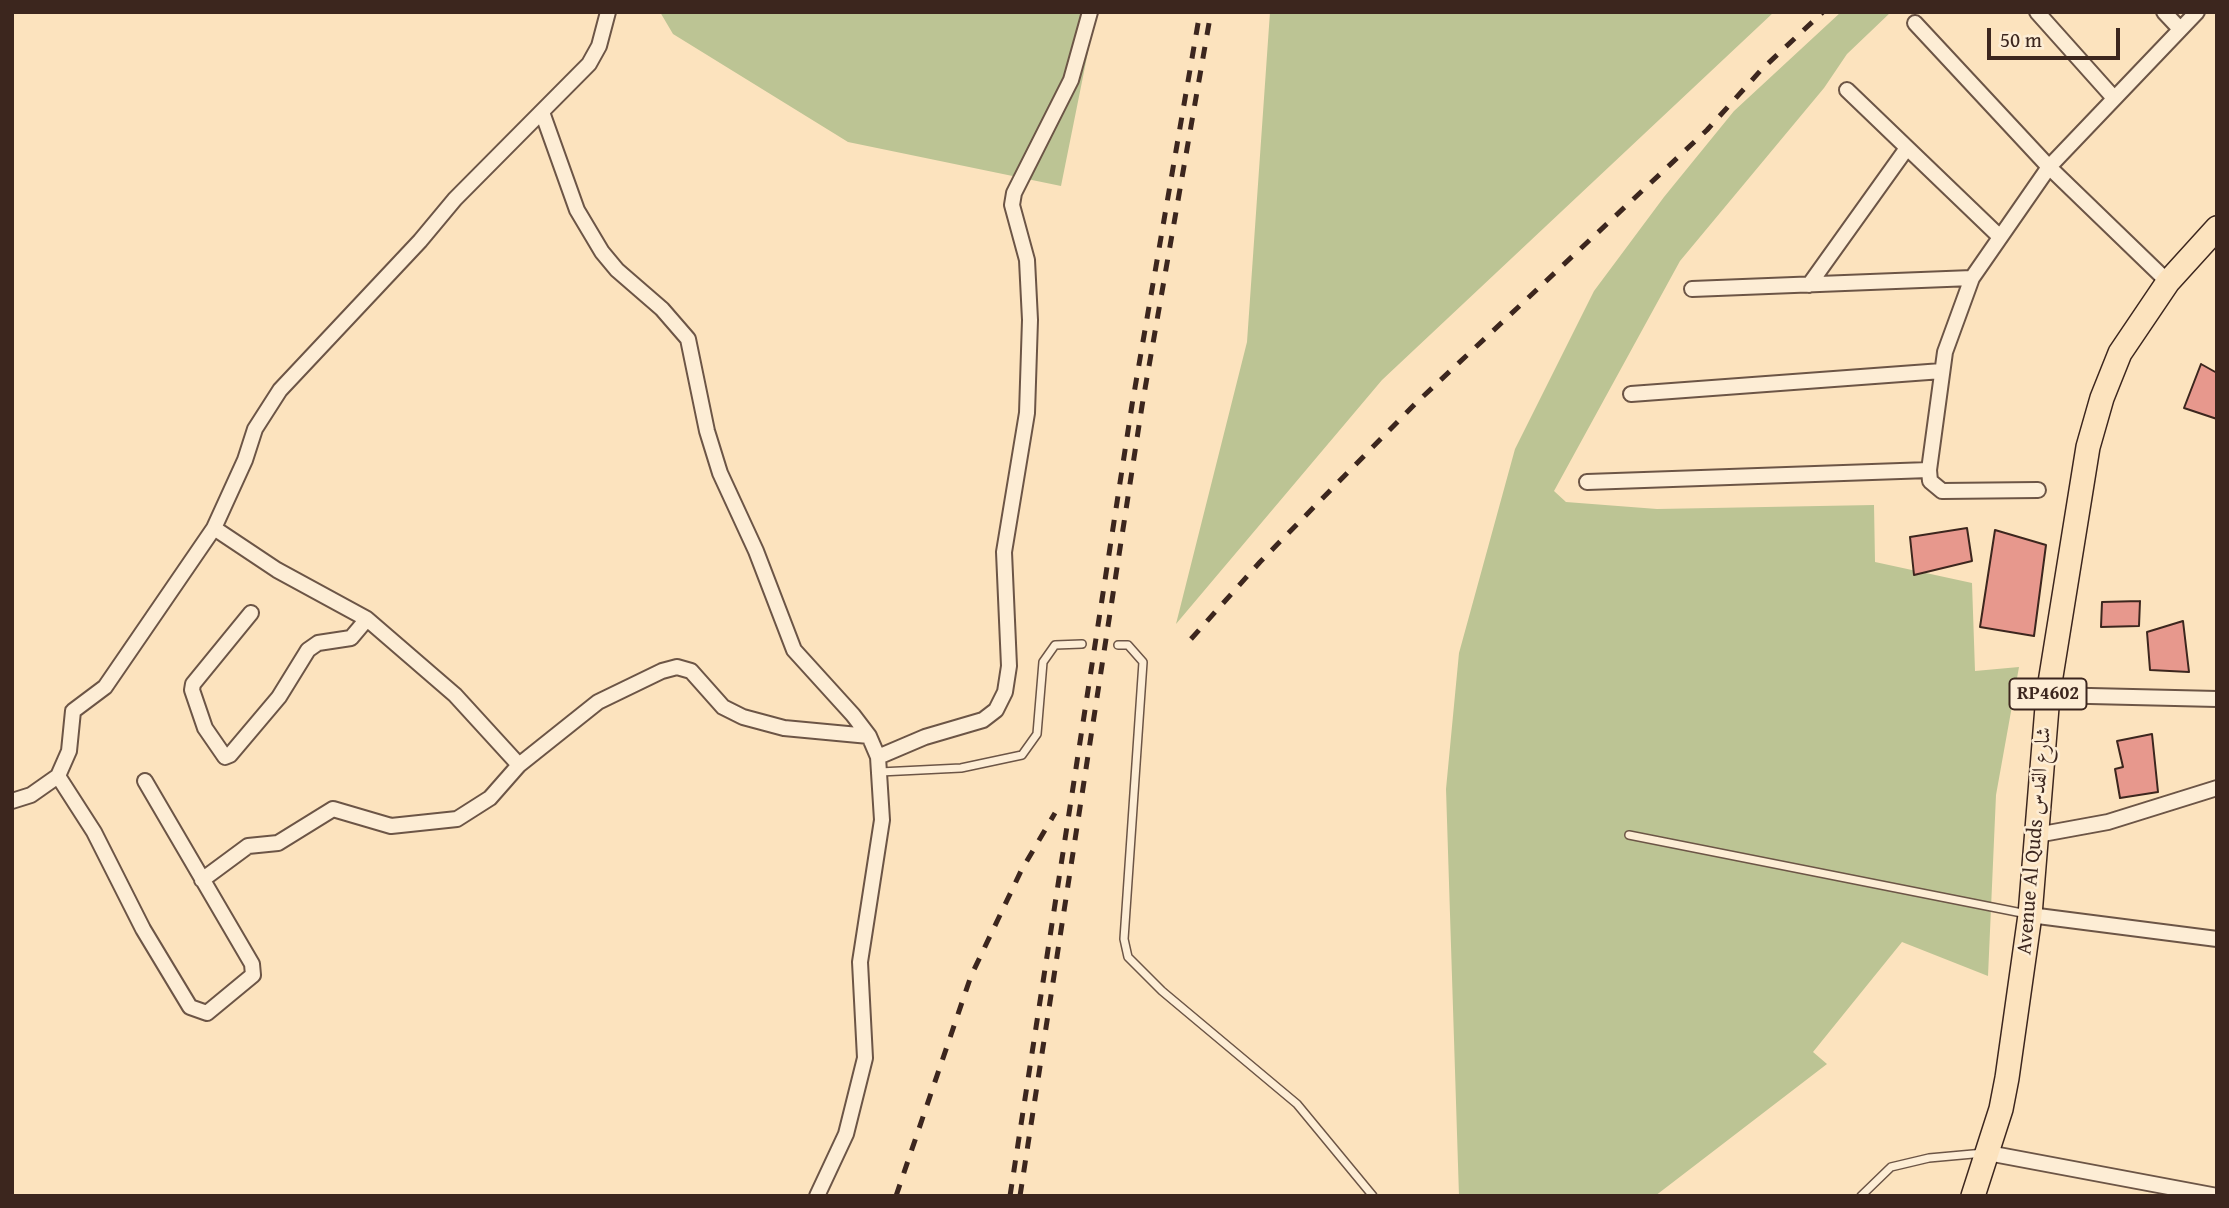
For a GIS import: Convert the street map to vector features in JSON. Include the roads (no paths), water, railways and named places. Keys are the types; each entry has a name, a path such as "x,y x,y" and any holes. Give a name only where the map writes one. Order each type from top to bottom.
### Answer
{"main road":[{"name":"Avenue Al Quds شارع القدس","path":"1973,1196 1988,1153 2007,1078 2030,915 2048,695 2074,519 2091,435 2120,353 2168,282 2217,228"}],"street":[{"path":"12,801 31,795 58,776 66,763 73,711 105,687 214,528 245,460 255,429 280,390 421,241 455,199 595,56 608,12"},
{"path":"879,764 925,737 983,720 996,710 1004,692 1009,666 1004,552 1027,412 1030,320 1027,260 1012,205 1014,192 1071,80 1090,12"},
{"path":"2037,12 2113,97"},
{"path":"2164,12 2180,29"},
{"path":"2038,490 1942,491 1930,481 1929,470 1945,352 1972,278 2049,167 2197,12"},
{"path":"1915,23 2049,167 2168,282"},
{"path":"1847,90 2000,237"},
{"path":"542,112 578,210 602,252 617,270 662,309 688,339 706,424 720,473 760,561 794,650 869,736 879,764 880,839 860,962 865,1058 863,1077 846,1133 817,1196"},
{"path":"1809,285 1907,148"},
{"path":"1692,289 1972,278"},
{"path":"1631,394 1942,371"},
{"path":"1587,482 1929,470"},
{"path":"214,528 277,570 367,619 455,695 519,765"},
{"path":"251,613 193,684 192,690 205,727 225,757 230,755 279,697 308,650 318,643 351,638 367,619"},
{"path":"202,880 248,846 278,843 333,809 391,826 457,819 490,798 519,765 598,702 662,671 677,667 691,671 723,707 743,717 785,728 869,736"},
{"path":"2048,695 2217,699"},
{"path":"58,776 94,832 143,929 190,1007 207,1013 253,975 254,971 145,781"},
{"path":"2037,835 2108,822 2217,788"},
{"path":"2030,915 2217,939"},
{"path":"1988,1153 2217,1196"}],"lane":[{"path":"879,764 961,768 1022,755 1037,734 1043,662 1055,645 1082,644"},
{"path":"1118,645 1128,645 1143,662 1124,939 1128,957 1162,991 1297,1104 1373,1196"},
{"path":"1629,835 2030,915"},
{"path":"1861,1196 1891,1167 1929,1158 1988,1153"}],"railway":[{"path":"1010,1196 1132,405 1200,12"},
{"path":"1020,1196 1142,406 1211,12"},
{"path":"1191,639 1260,562 1415,404 1707,130 1762,69 1823,12"},
{"path":"896,1196 971,976 1021,871 1055,813"}]}
